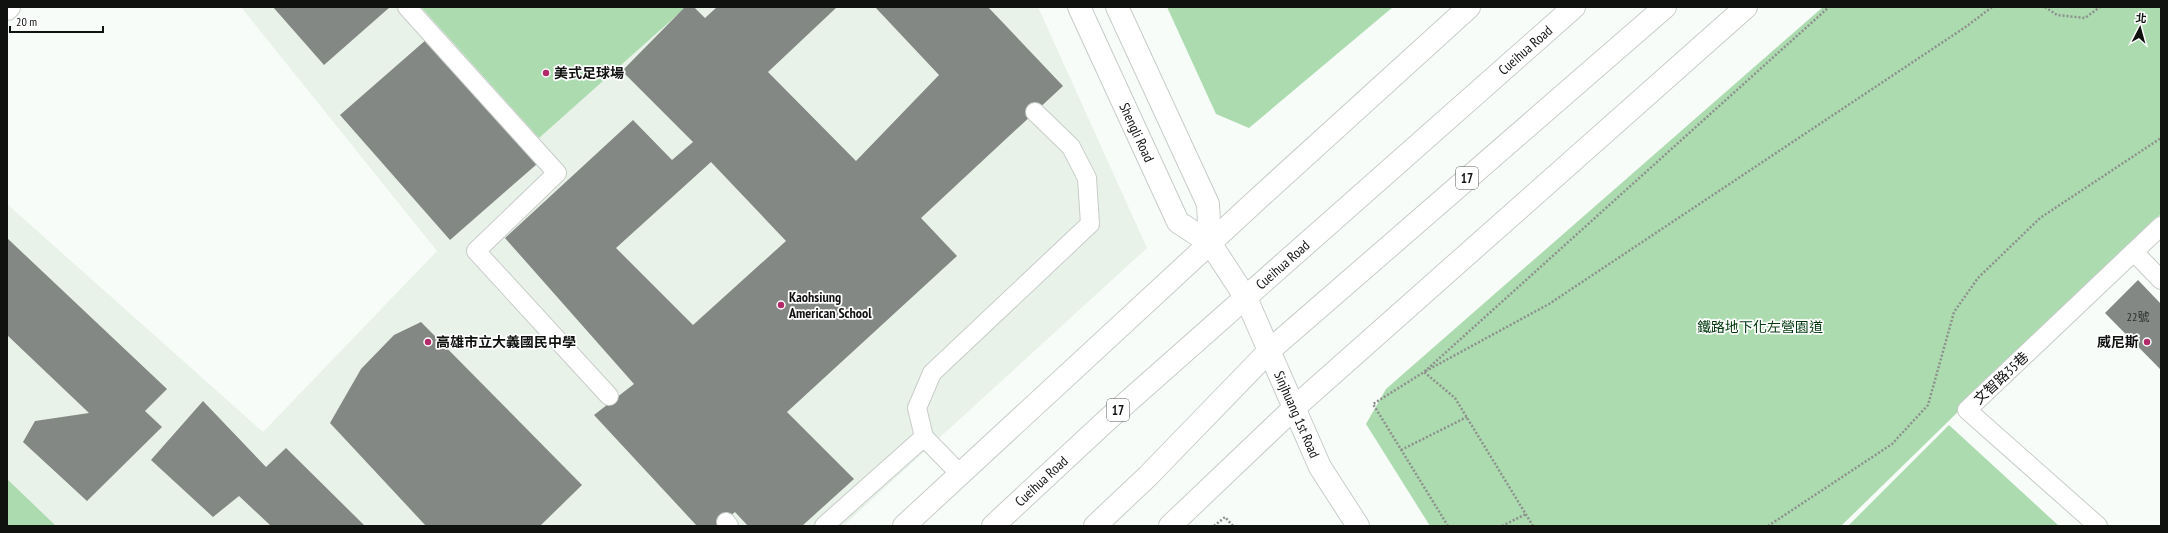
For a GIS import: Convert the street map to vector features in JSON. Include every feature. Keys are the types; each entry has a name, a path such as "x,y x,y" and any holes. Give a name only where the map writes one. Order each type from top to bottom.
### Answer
{"street":[{"name":"Shengli Road","path":"1079,7 1178,222 1210,243 1246,298"},
{"path":"1117,7 1208,204 1210,243"},
{"path":"904,526 1210,243 1469,7"},
{"name":"Cueihua Road","path":"993,526 1108,420 1574,7"},
{"name":"17","path":"1095,526 1148,476 1270,350 1665,7"},
{"path":"1170,526 1294,408 1746,7"},
{"name":"Sinjhuang 1st Road","path":"1246,298 1320,467 1358,526"}],"lane":[{"path":"407,7 556,173 476,251 609,396"},
{"path":"960,474 924,437 917,408 932,373 1090,224 1087,178 1071,147 1035,112"},
{"name":"文智路35巷","path":"2098,526 1967,410 2161,226"},
{"path":"2134,252 2161,280"},
{"path":"824,526 924,437"}],"path":[{"path":"1424,372 1829,7"},
{"path":"1448,526 1373,404 1424,372 1549,304 1967,26 1992,7"},
{"path":"2045,7 2057,15 2085,18 2100,7"},
{"path":"1768,526 1892,444 1928,405 1954,312 1978,278 2040,218 2161,138"},
{"path":"1424,372 1455,398 1533,526"},
{"path":"1401,450 1467,417"},
{"path":"1502,526 1526,514"},
{"path":"1214,526 1226,517 1233,526"}],"shaded area":[{"name":"Kaohsiung American School","path":"241,7 1038,7 1147,248 843,526 7,526 7,204 263,432 437,251"}],"green space":[{"name":"美式足球場","path":"421,7 686,7 539,138"},
{"path":"1167,7 1393,7 1249,128 1216,114"},
{"name":"鐵路地下化左營園道","path":"1823,7 2161,7 2161,214 1841,526 1430,526 1366,424 1386,389"},
{"path":"1949,425 2059,526 1848,526"},
{"path":"7,479 56,526 7,526"}],"building":[{"path":"273,7 390,7 324,65"},
{"path":"685,7 694,7 705,18 717,7 837,7 768,72 856,161 939,75 875,7 988,7 1063,86 921,218 957,256 787,412 854,479 802,526 748,526 735,512 718,526 697,526 594,415 634,384 505,238 633,120 672,160 693,142 622,71","holes":["711,162 786,241 693,325 616,248"]},
{"path":"427,39 537,164 450,240 340,115"},
{"path":"7,238 167,389 145,411 162,427 87,501 23,442 35,421 89,413 7,335"},
{"name":"威尼斯","path":"2138,280 2161,304 2161,370 2105,313"},
{"path":"421,322 582,485 540,526 426,526 330,423 361,369 394,335"},
{"path":"203,401 266,467 286,448 365,526 271,526 239,496 213,517 151,460"}],"place":[{"name":"美式足球場","path":"546,73"},
{"name":"Kaohsiung American School","path":"781,305"},
{"name":"高雄市立大義國民中學","path":"428,342"},
{"name":"威尼斯","path":"2147,342"}]}
